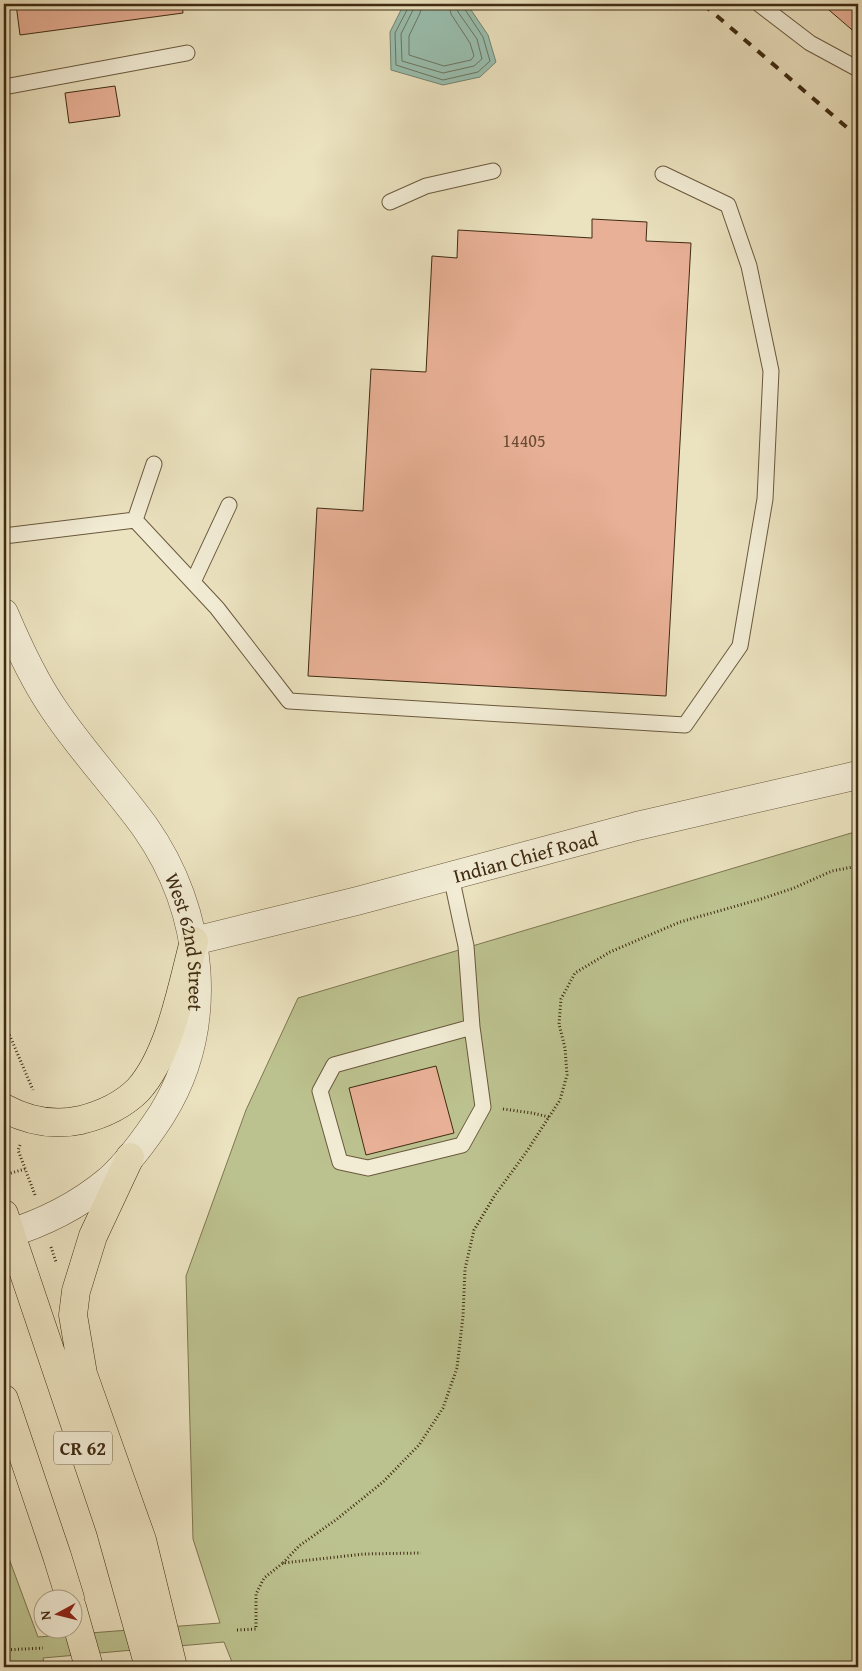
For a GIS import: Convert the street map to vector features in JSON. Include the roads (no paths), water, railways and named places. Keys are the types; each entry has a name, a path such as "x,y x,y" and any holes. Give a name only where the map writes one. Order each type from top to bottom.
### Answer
{"main road":[{"path":"4,1108 28,1119 50,1123 71,1122 95,1117 116,1106 137,1090 154,1067 167,1038 194,941"},
{"path":"130,1157 93,1236 76,1291 73,1315 83,1374 142,1540 173,1667"},
{"name":"CR 62","path":"6,1228 110,1528 149,1667"},
{"name":"CR 62","path":"4,1399 67,1588"},
{"path":"81,1638 89,1667"}],"street":[{"name":"West 62nd Street","path":"4,613 20,652 53,708 146,828 173,874 194,941 197,986 195,1023 189,1050 180,1077 167,1105 149,1134 109,1179 76,1203 43,1220 6,1228"},
{"name":"Indian Chief Road","path":"194,941 357,901 637,826 858,775"}],"lane":[{"path":"759,4 810,44 858,70"},
{"path":"4,87 186,53"},
{"path":"390,202 426,186 493,172"},
{"path":"135,520 217,608 289,701 685,725 740,646 765,499 770,371 749,266 728,205 663,174"},
{"path":"135,520 154,464"},
{"path":"193,582 230,505"},
{"path":"4,536 135,520"},
{"path":"451,876 466,946 472,1027 483,1107 462,1145 368,1168 340,1162 320,1091 334,1065 472,1027"}],"water":[{"path":"404,4 467,4 488,35 496,62 480,77 443,85 391,70 390,32"}],"railway":[{"path":"703,4 858,137"}]}
